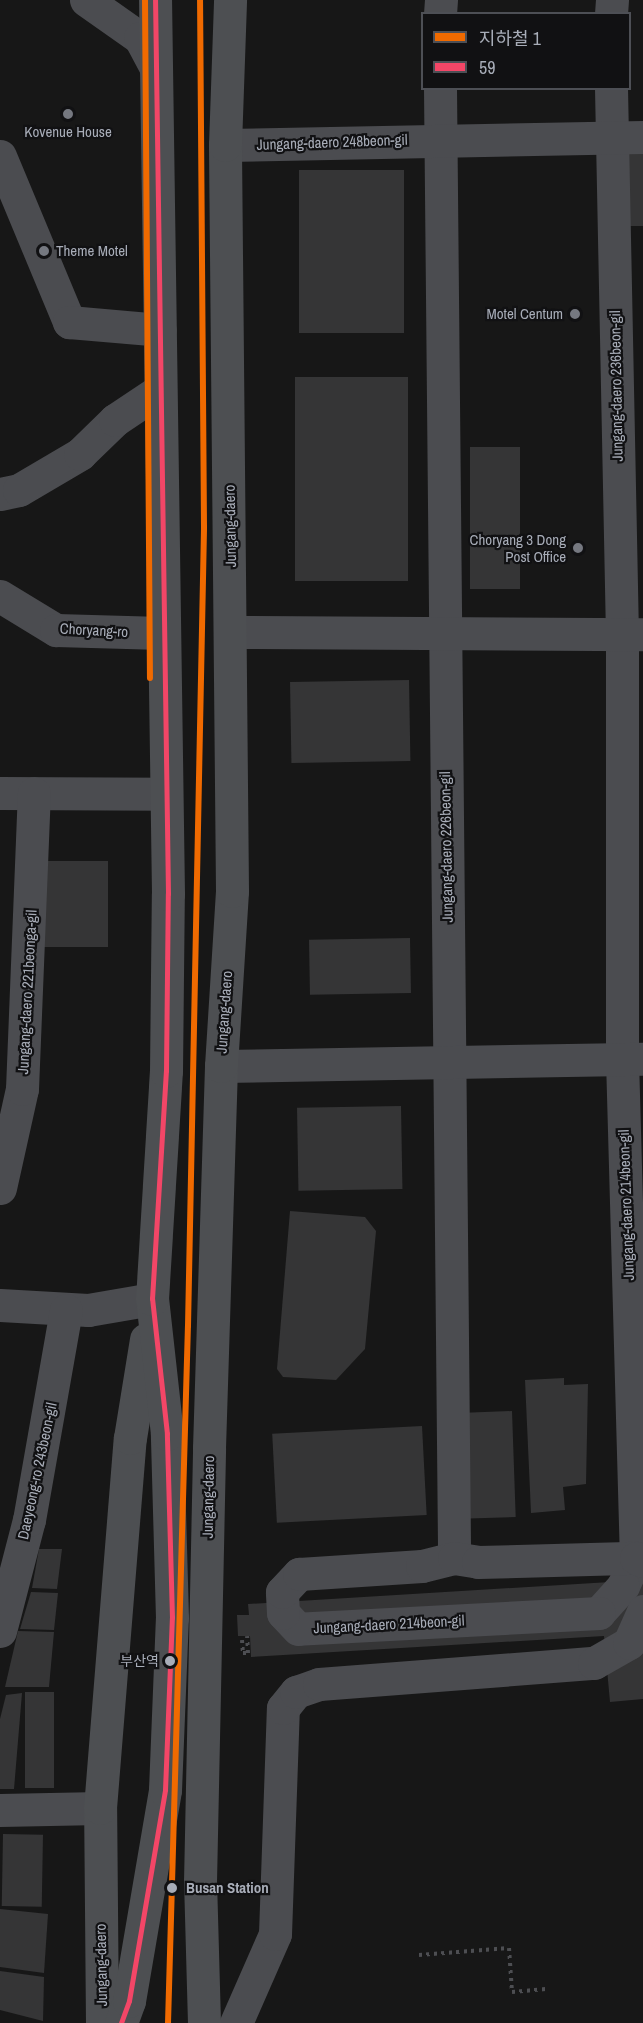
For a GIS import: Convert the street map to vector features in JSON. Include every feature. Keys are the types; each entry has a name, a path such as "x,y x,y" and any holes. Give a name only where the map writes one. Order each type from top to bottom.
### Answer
{"main road":[{"name":"Jungang-daero","path":"102,2023 100,1808 130,1438 152,1299 166,1071 166,794 154,66 155,0"},
{"name":"Jungang-daero","path":"204,2023 200,1882 221,1066 232,891 232,632 225,145 230,0"},
{"name":"Jungang-daero","path":"121,2023 129,2001 165,1790 172,1617 167,1434 152,1299"}],"street":[{"path":"86,0 140,38 154,66"},
{"path":"440,90 444,634"},
{"path":"611,90 611,138"},
{"name":"Jungang-daero 248beon-gil","path":"225,145 439,138 643,137"},
{"name":"Jungang-daero 236beon-gil","path":"611,138 632,635"},
{"path":"0,156 69,322 160,330"},
{"path":"0,494 19,490 80,454 115,420 160,390"},
{"name":"Choryang-ro","path":"0,596 56,630 162,633"},
{"path":"221,1066 633,1059 632,635 232,632"},
{"name":"Jungang-daero 226beon-gil","path":"444,634 449,1061"},
{"path":"0,793 166,794"},
{"name":"Jungang-daero 221beonga-gil","path":"0,1188 22,1089 34,793"},
{"name":"Jungang-daero 214beon-gil","path":"454,1558 422,1566 299,1574 282,1592 283,1613 298,1629 599,1612 623,1586 639,1559 633,1059"},
{"path":"449,1061 454,1558 478,1562 639,1559"},
{"path":"0,1305 88,1310 152,1299"},
{"name":"Daeyeong-ro 243beon-gil","path":"0,1631 28,1520 66,1310"},
{"path":"236,2023 275,1934 283,1708 297,1692 319,1684 594,1663 629,1643 643,1611"},
{"path":"0,1810 100,1808"}],"path":[{"path":"247,1636 248,1645 248,1653 243,1653 242,1640 247,1640 248,1648 248,1657"},
{"path":"419,1955 508,1948 512,1992 546,1989"}],"building":[{"path":"629,143 643,143 643,226 629,226"},
{"path":"299,170 404,170 404,333 299,333"},
{"path":"295,377 408,377 408,581 295,581"},
{"path":"470,447 520,447 520,589 470,589"},
{"path":"409,680 410,761 291,763 290,682"},
{"path":"40,861 108,861 108,947 40,947"},
{"path":"410,938 411,993 310,995 309,940"},
{"path":"401,1106 402,1189 298,1191 297,1108"},
{"path":"290,1211 365,1217 376,1231 365,1349 336,1380 283,1377 277,1369"},
{"path":"564,1378 564,1385 588,1384 586,1484 563,1487 565,1510 531,1513 525,1380"},
{"path":"512,1411 516,1517 469,1519 465,1413"},
{"path":"422,1426 427,1515 277,1523 272,1434"},
{"path":"39,1549 62,1549 57,1589 32,1588"},
{"path":"643,1580 643,1699 610,1702 604,1636 251,1657 250,1636 238,1636 237,1615 249,1615 248,1604"},
{"path":"31,1592 58,1593 54,1630 20,1629"},
{"path":"18,1631 54,1632 49,1687 5,1687"},
{"path":"25,1692 54,1692 54,1788 25,1788"},
{"path":"22,1693 14,1789 0,1789 0,1719 6,1695"},
{"path":"3,1834 43,1835 42,1907 2,1906"},
{"path":"0,1909 48,1914 44,1973 0,1967"},
{"path":"0,1971 44,1977 43,2021 0,2010"}],"metro line":[{"name":"1","path":"145,0 150,678"},
{"name":"1","path":"168,2023 188,1326 204,527 200,0"}],"transit line":[{"name":"59","path":"121,2023 129,2001 165,1790 172,1618 167,1434 152,1299 166,1071 168,894 155,0"}],"place":[{"name":"Kovenue House","path":"68,114"},
{"name":"Theme Motel","path":"44,251"},
{"name":"Motel Centum","path":"575,314"},
{"name":"Choryang 3 Dong Post Office","path":"578,548"},
{"name":"부산역","path":"170,1661"},
{"name":"Busan Station","path":"172,1888"}]}
